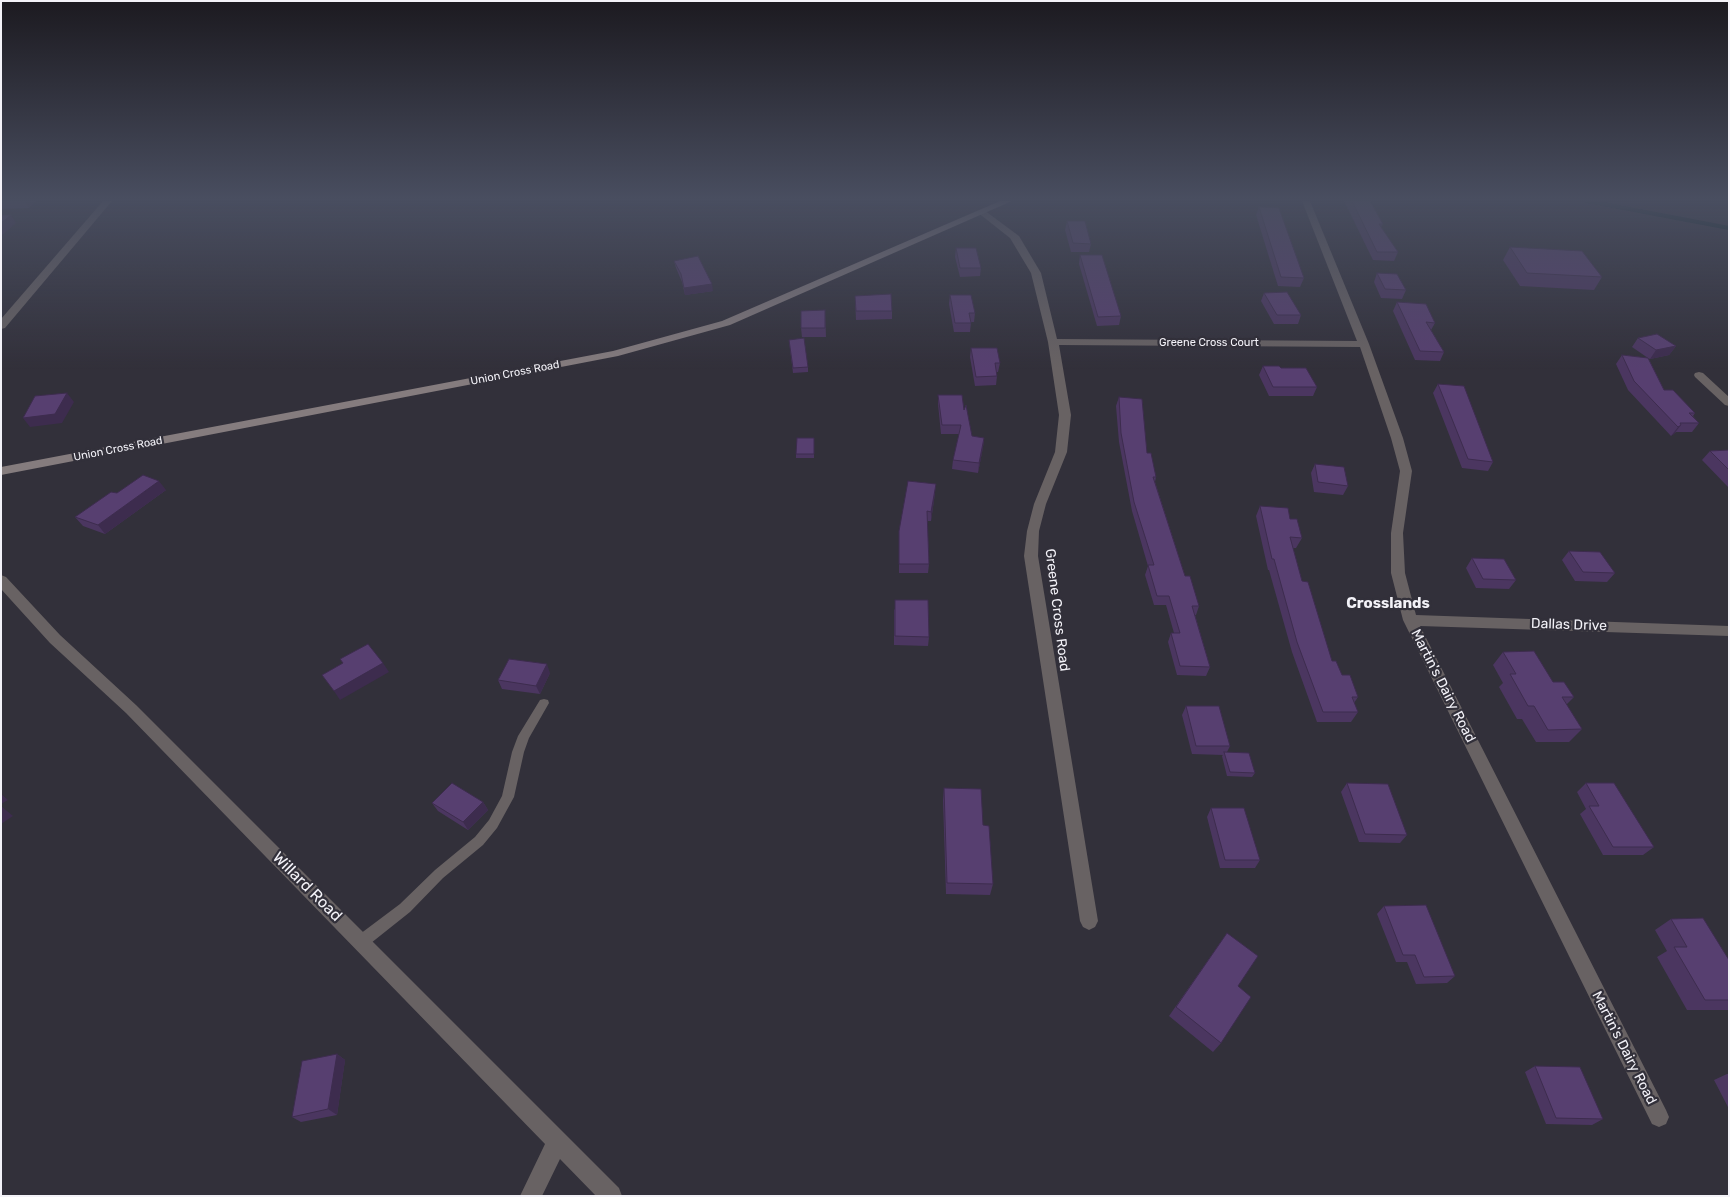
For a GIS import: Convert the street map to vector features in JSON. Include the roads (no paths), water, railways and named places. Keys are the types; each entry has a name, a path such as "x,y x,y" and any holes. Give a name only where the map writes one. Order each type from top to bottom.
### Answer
{"main road":[{"name":"Union Cross Road","path":"1,471 614,354 726,323 878,257"}],"street":[{"path":"1,326 60,257"},
{"name":"Greene Cross Road","path":"1026,257 1036,273 1053,342 1066,415 1061,452 1040,504 1033,531 1031,556 1089,921"},
{"name":"Martin's Dairy Road","path":"1329,257 1364,344 1397,438 1406,471 1398,533 1398,573 1410,620 1659,1117"},
{"name":"Greene Cross Court","path":"1053,342 1364,344"},
{"path":"1699,375 1729,403"},
{"name":"Willard Road","path":"1,580 55,639 131,709 611,1196"},
{"name":"Dallas Drive","path":"1410,620 1729,631"},
{"path":"531,1196 557,1142"}],"lane":[{"path":"361,942 405,908 439,874 479,841 493,824 508,797 518,752 524,736 544,703"}],"district":[{"name":"Crosslands","path":"1388,604"}]}
